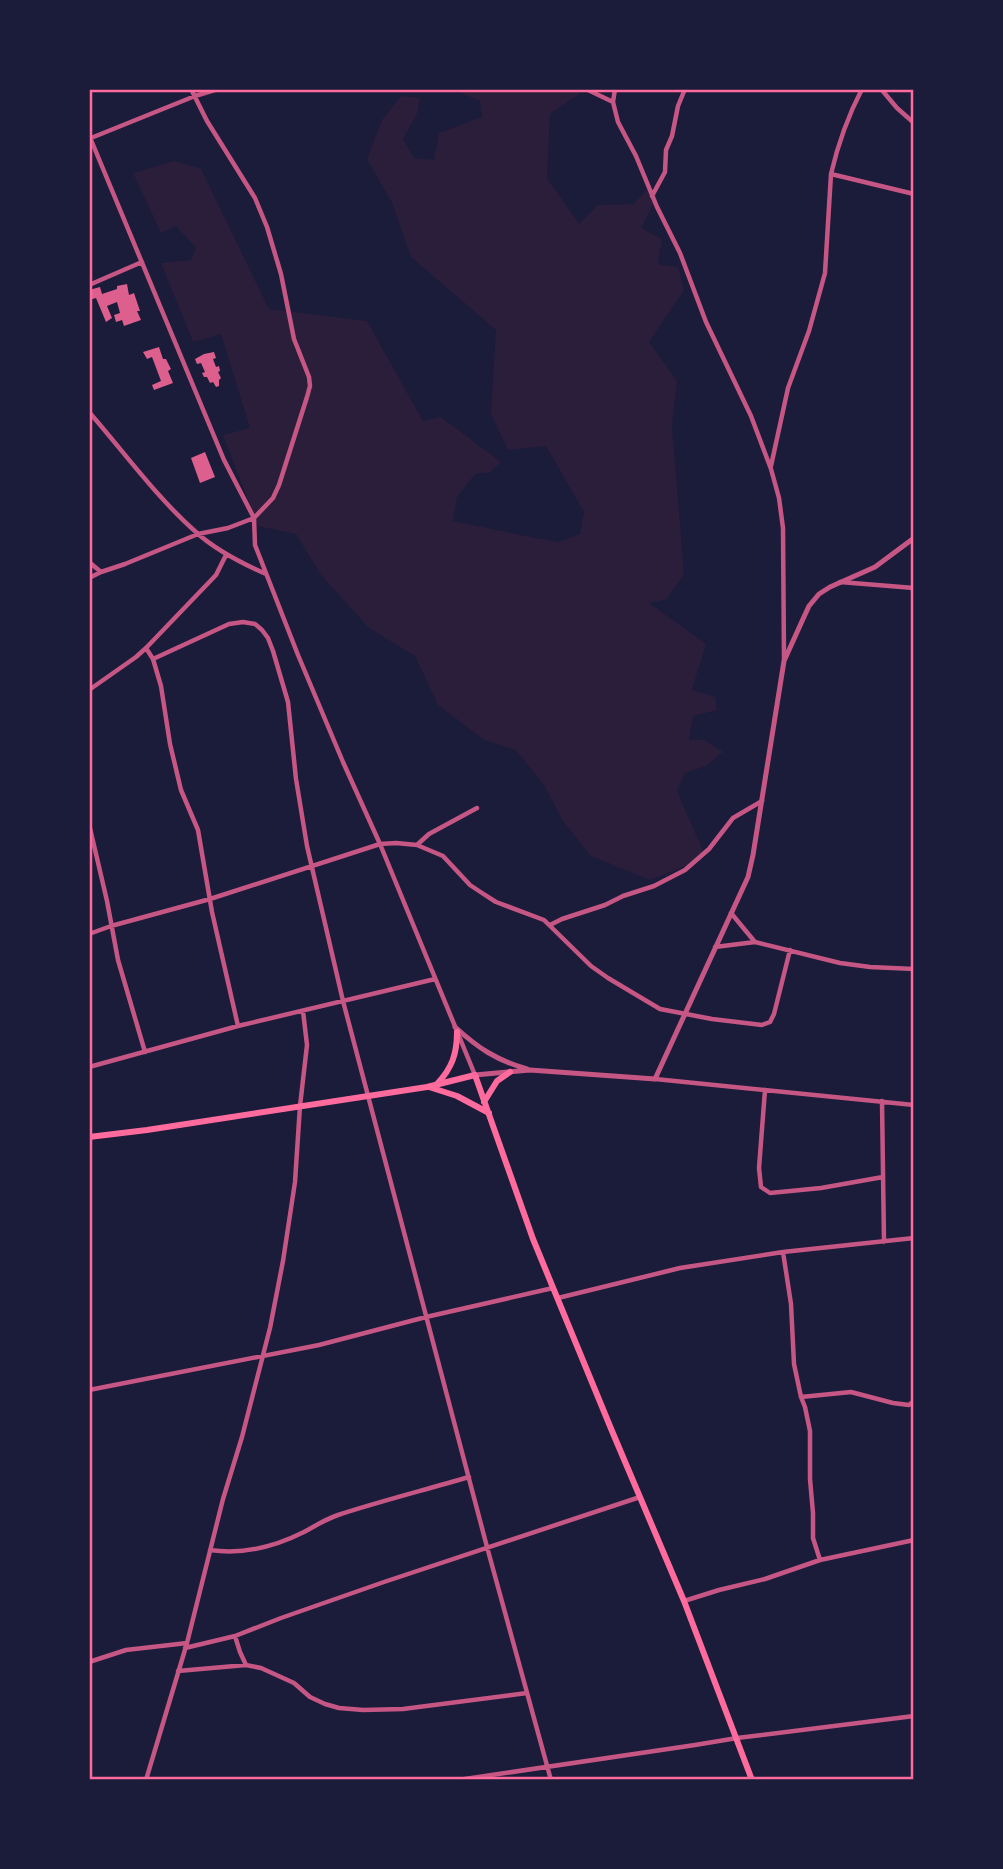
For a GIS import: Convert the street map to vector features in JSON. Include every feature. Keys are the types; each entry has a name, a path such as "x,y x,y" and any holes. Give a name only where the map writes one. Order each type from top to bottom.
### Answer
{"main road":[{"path":"436,1085 452,1065 457,1044 456,1030"},
{"path":"484,1102 497,1082 510,1072"},
{"path":"89,1137 427,1087 475,1075 521,1208 684,1601 752,1780"},
{"path":"427,1087 457,1096 489,1113"}],"street":[{"path":"89,578 198,534 229,528 254,518 273,498 279,485 310,386 294,340 281,274 267,227 255,198 207,121 191,89"},
{"path":"218,89 90,136 224,460 254,518 255,545 266,574 321,712 380,844 475,1075 530,1070 655,1079 914,1105"},
{"path":"586,89 613,102"},
{"path":"615,89 613,102 618,122 680,253 706,322 751,416 771,469 783,528 784,661 748,877 655,1079"},
{"path":"652,196 665,172 666,149 672,136 677,106 685,89"},
{"path":"771,469 788,388 809,331 825,273 831,174 842,134 862,89"},
{"path":"881,89 914,123"},
{"path":"831,174 914,194"},
{"path":"89,285 142,262"},
{"path":"89,412 161,497 198,534 226,555 266,574"},
{"path":"784,661 809,606 819,594 874,567 914,538"},
{"path":"89,690 146,648 216,575 226,555"},
{"path":"89,562 101,572"},
{"path":"839,582 914,588"},
{"path":"153,659 229,624 243,622 255,624 262,630 273,651 288,702 296,779 312,866 343,1001 551,1780"},
{"path":"146,648 153,659 161,686 170,744 181,790 198,830 238,1027"},
{"path":"550,925 654,886 685,870 709,849 733,818 762,801"},
{"path":"417,845 429,834 477,808"},
{"path":"89,824 120,970 145,1052"},
{"path":"89,934 210,899 380,844 396,843 417,845 443,856 470,885 496,902 544,920 576,953 608,978 660,1009 762,1025 770,1022 790,950"},
{"path":"731,912 755,942"},
{"path":"715,947 755,942 840,963 914,970"},
{"path":"89,1067 435,979"},
{"path":"146,1780 186,1645 278,1290 295,1182 307,1045 303,1011"},
{"path":"456,1030 489,1055 530,1070"},
{"path":"765,1090 759,1168 764,1191 770,1193 821,1188 883,1177"},
{"path":"881,1101 884,1242"},
{"path":"558,1298 680,1268 783,1252 914,1238"},
{"path":"783,1252 791,1304 794,1364 810,1431 813,1538 820,1560"},
{"path":"89,1390 320,1345 426,1317 554,1288"},
{"path":"801,1397 851,1392 893,1403 909,1405 914,1401"},
{"path":"210,1550 244,1552 267,1546 290,1539 335,1516 469,1477"},
{"path":"89,1662 126,1650 186,1645 235,1636 294,1613 640,1497"},
{"path":"684,1601 765,1579 820,1560 914,1540"},
{"path":"235,1636 246,1665"},
{"path":"178,1671 246,1665 261,1668 284,1677 310,1697 325,1704 363,1710 403,1709 527,1693"},
{"path":"458,1780 737,1738 914,1716"}],"shaded area":[{"path":"452,89 578,89 579,94 550,114 547,178 579,224 598,205 634,204 649,187 657,197 641,228 662,239 658,264 678,267 684,290 649,342 677,381 672,426 684,574 667,599 649,603 706,644 692,690 715,697 717,710 693,716 689,740 705,740 723,752 706,766 685,773 677,791 705,855 686,866 650,880 591,856 563,821 544,785 516,750 484,740 438,705 415,656 369,628 321,575 296,534 258,526 223,435 250,428 221,334 193,342 161,263 191,260 196,248 176,226 161,233 133,173 174,161 201,169 269,309 367,321 423,421 441,417 501,462 490,472 475,474 457,497 453,521 559,542 580,534 584,512 546,446 508,450 491,414 496,330 411,257 392,203 367,159 382,120 401,96 420,98 417,114 403,139 414,158 434,160 439,133 482,117 480,101"}],"building":[{"path":"127,284 129,295 134,293 141,320 124,326 122,320 116,322 114,315 120,313 117,302 107,306 112,318 106,322 96,298 89,300 89,290 100,287 102,294"},
{"path":"159,347 163,359 166,359 171,369 168,371 173,383 154,390 152,385 161,381 152,357 147,359 143,352"},
{"path":"214,352 216,358 213,359 216,367 219,366 221,378 219,386 216,387 204,377 201,363 197,364 195,359"},
{"path":"205,452 215,477 200,483 191,458"}]}
